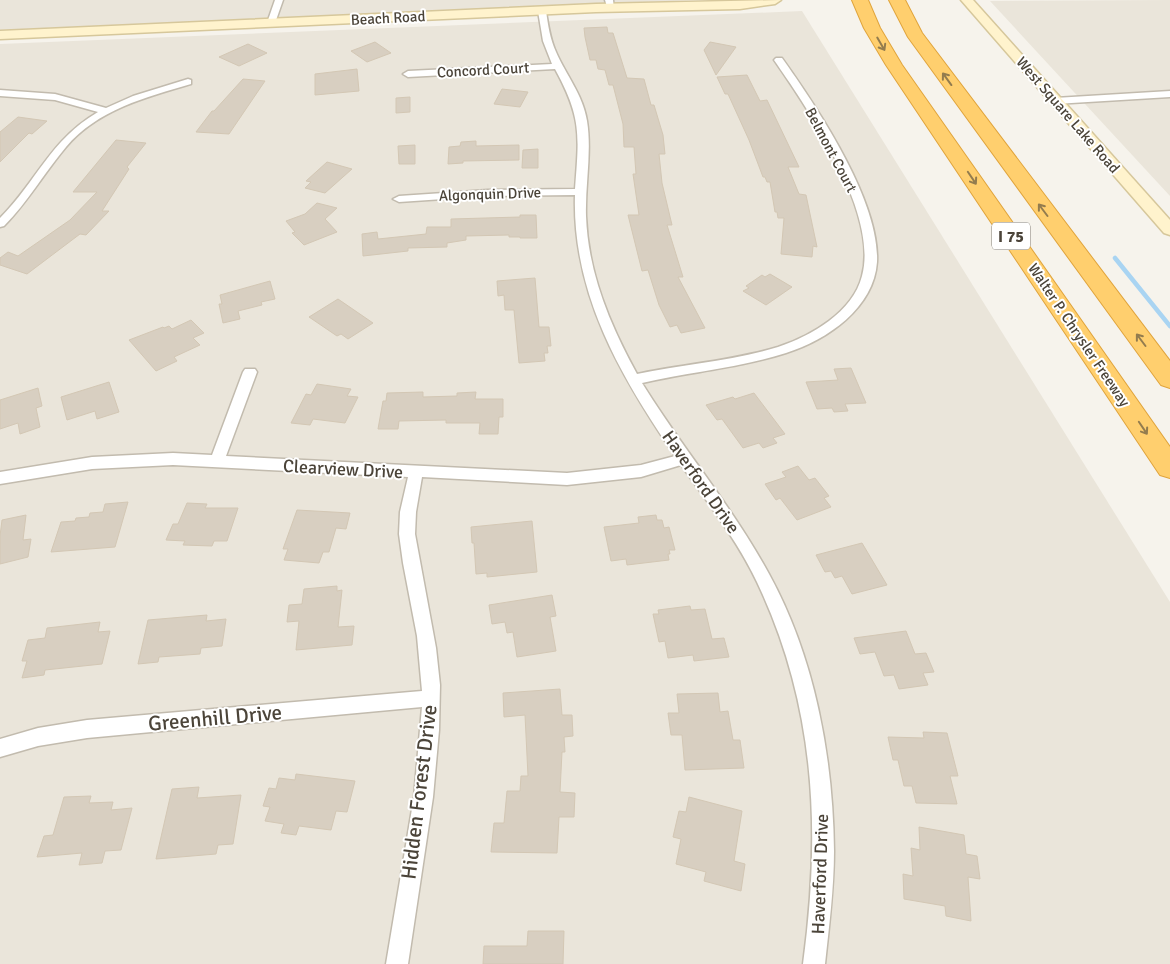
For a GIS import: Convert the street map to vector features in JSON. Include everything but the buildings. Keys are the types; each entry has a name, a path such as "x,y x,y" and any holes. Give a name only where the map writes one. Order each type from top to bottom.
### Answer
{"highway":[{"name":"Walter P. Chrysler Freeway","path":"860,0 872,28 894,65 1170,468"},
{"name":"I 75","path":"897,0 914,34 974,118 1170,379"}],"street":[{"path":"272,23 279,0"},
{"name":"Beach Road","path":"0,35 542,11 610,4 740,5 775,0"},
{"name":"West Square Lake Road","path":"967,0 1170,230"},
{"name":"Haverford Drive","path":"542,11 547,39 558,66 572,89 582,120 584,142 580,221 582,243 592,290 613,342 633,380 756,565 777,607 796,658 808,705 821,783 824,831 820,921 814,964"},
{"name":"Belmont Court","path":"633,380 759,355 798,344 828,328 839,319 856,300 864,287 869,272 870,250 868,235 855,192 837,154 779,60"},
{"name":"Concord Court","path":"408,74 558,66"},
{"path":"0,224 28,195 64,143 84,125 107,111 150,93 188,82"},
{"path":"0,93 55,97 107,111"},
{"path":"1055,100 1170,94"},
{"name":"Algonquin Drive","path":"399,199 480,193 580,192"},
{"path":"217,461 250,372"},
{"name":"Clearview Drive","path":"0,478 56,468 117,461 173,459 543,479 590,478 641,471 685,458"},
{"name":"Hidden Forest Drive","path":"396,964 428,761 431,698 426,636 410,558 406,526 416,473"},
{"name":"Greenhill Drive","path":"0,748 38,737 79,730 431,698"}],"shaded area":[{"path":"0,0 696,0 0,30"},
{"path":"1170,0 1170,196 990,1"},
{"path":"802,11 1170,602 1170,964 0,964 0,44"}],"waterway":[{"path":"1115,258 1170,326"}]}
